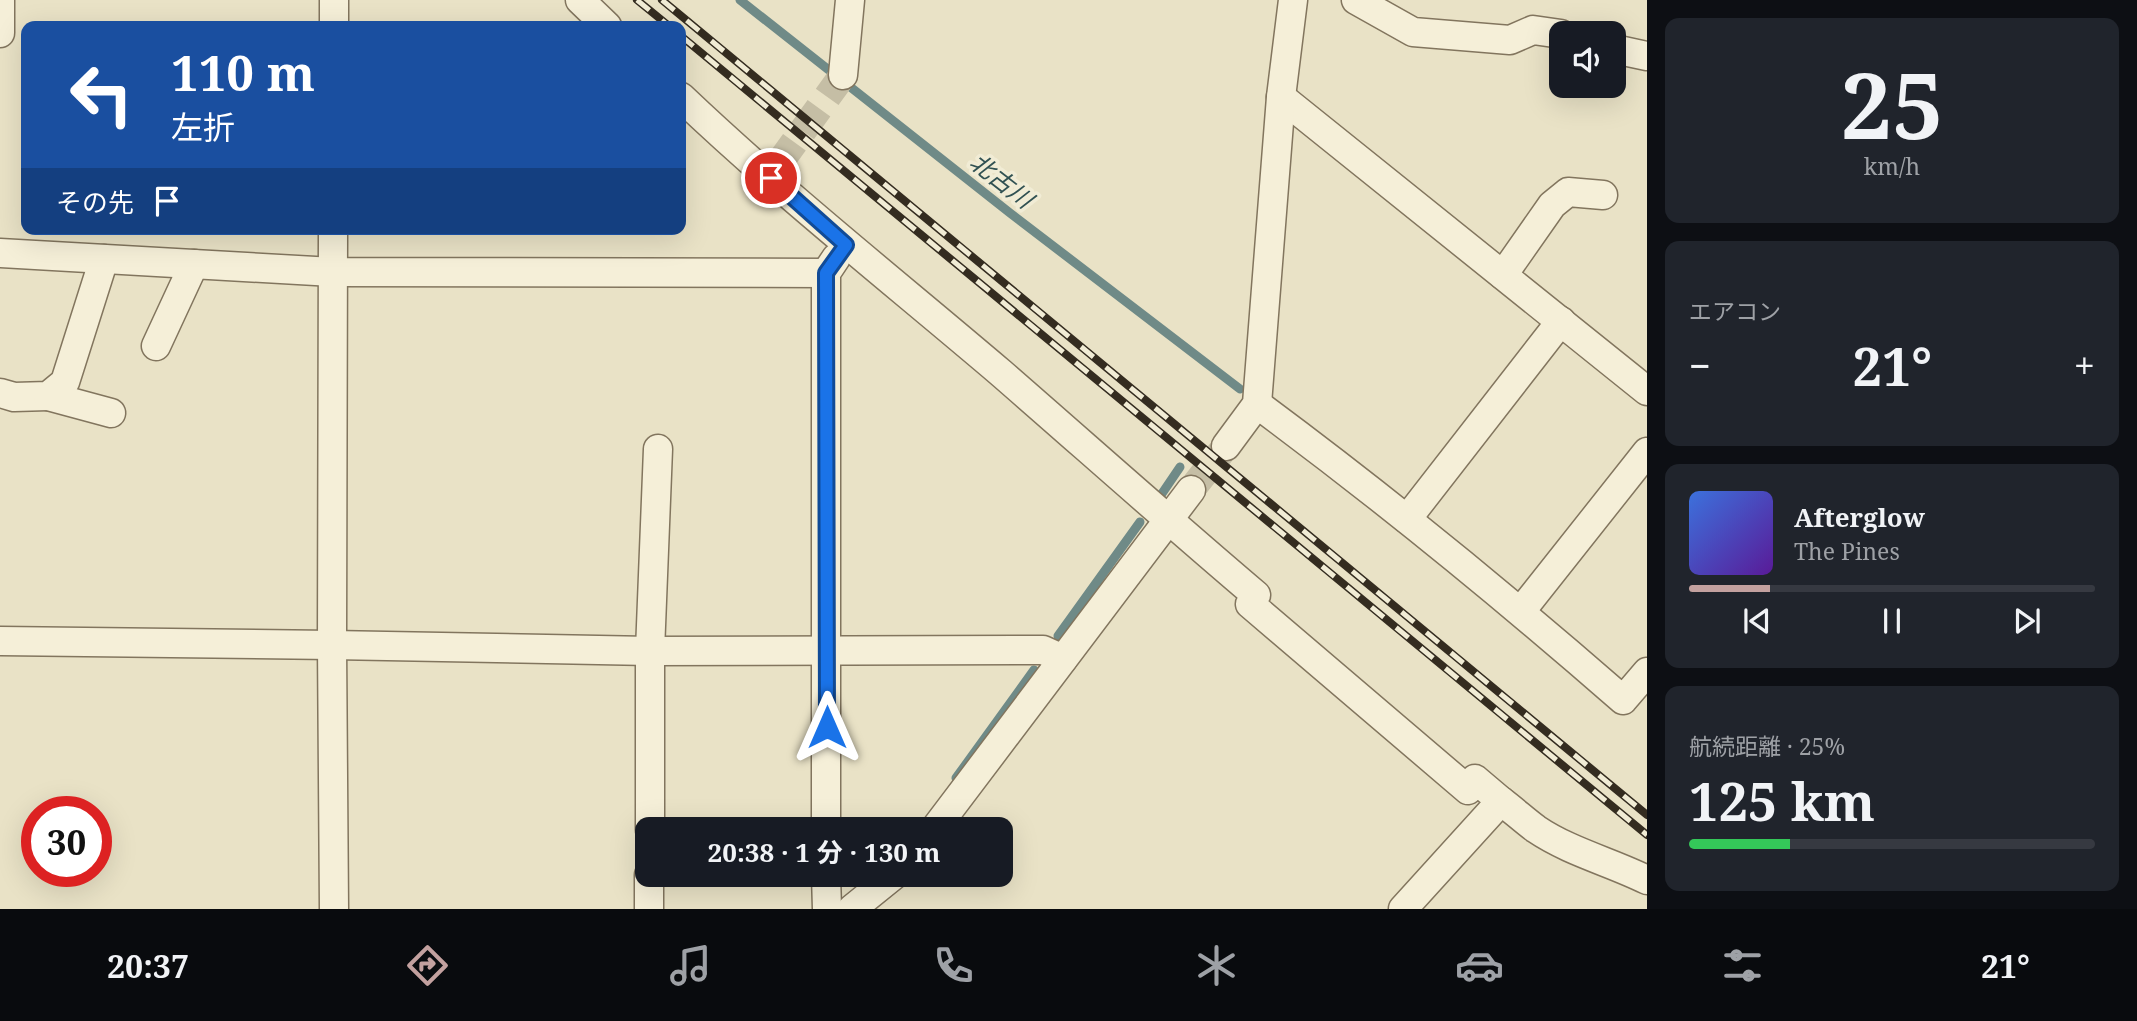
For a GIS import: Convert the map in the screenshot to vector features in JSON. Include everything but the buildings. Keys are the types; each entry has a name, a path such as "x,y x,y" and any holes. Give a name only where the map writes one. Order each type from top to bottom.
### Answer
{"street":[{"path":"0,0 0,33"},
{"path":"334,0 334,21"},
{"path":"580,0 602,21"},
{"path":"843,75 850,0"},
{"path":"1226,446 1257,404 1281,97 1293,0"},
{"path":"1356,0 1413,32 1510,40 1533,30 1549,32"},
{"path":"1626,52 1647,56"},
{"path":"1281,97 1647,391"},
{"path":"686,101 775,171 846,245 1002,374 1256,595 1250,604 1468,790 1475,779 1537,829 1578,851 1647,880"},
{"path":"1503,275 1552,205 1568,192 1603,195"},
{"path":"333,235 334,909"},
{"path":"826,817 826,273 846,245"},
{"path":"0,253 333,272 826,273"},
{"path":"48,396 65,382 104,259"},
{"path":"156,346 194,264"},
{"path":"1407,519 1561,321"},
{"path":"0,393 14,397 48,396 111,413"},
{"path":"1257,404 1351,474 1521,611 1623,700 1641,691"},
{"path":"650,817 650,651 658,449"},
{"path":"1521,611 1647,452"},
{"path":"944,817 1191,490"},
{"path":"0,641 650,651 1043,650 1063,659"},
{"path":"1403,909 1502,801"},
{"path":"649,887 649,909"},
{"path":"826,887 827,909"},
{"path":"852,909 879,887"},
{"path":"882,909 896,887"}],"waterway":[{"name":"北古川","path":"740,0 1010,213 1240,389"},
{"path":"1161,495 1180,467"},
{"path":"1058,636 1140,522"},
{"path":"956,778 1034,670"}],"tunnel":[{"path":"778,165 843,75"},
{"path":"1191,490 1226,446"}],"railway":[{"path":"637,0 663,21"},
{"path":"662,0 1647,815"},
{"path":"686,40 1647,835"}],"route":[{"path":"771,178 846,245 826,273 827,727"}]}
